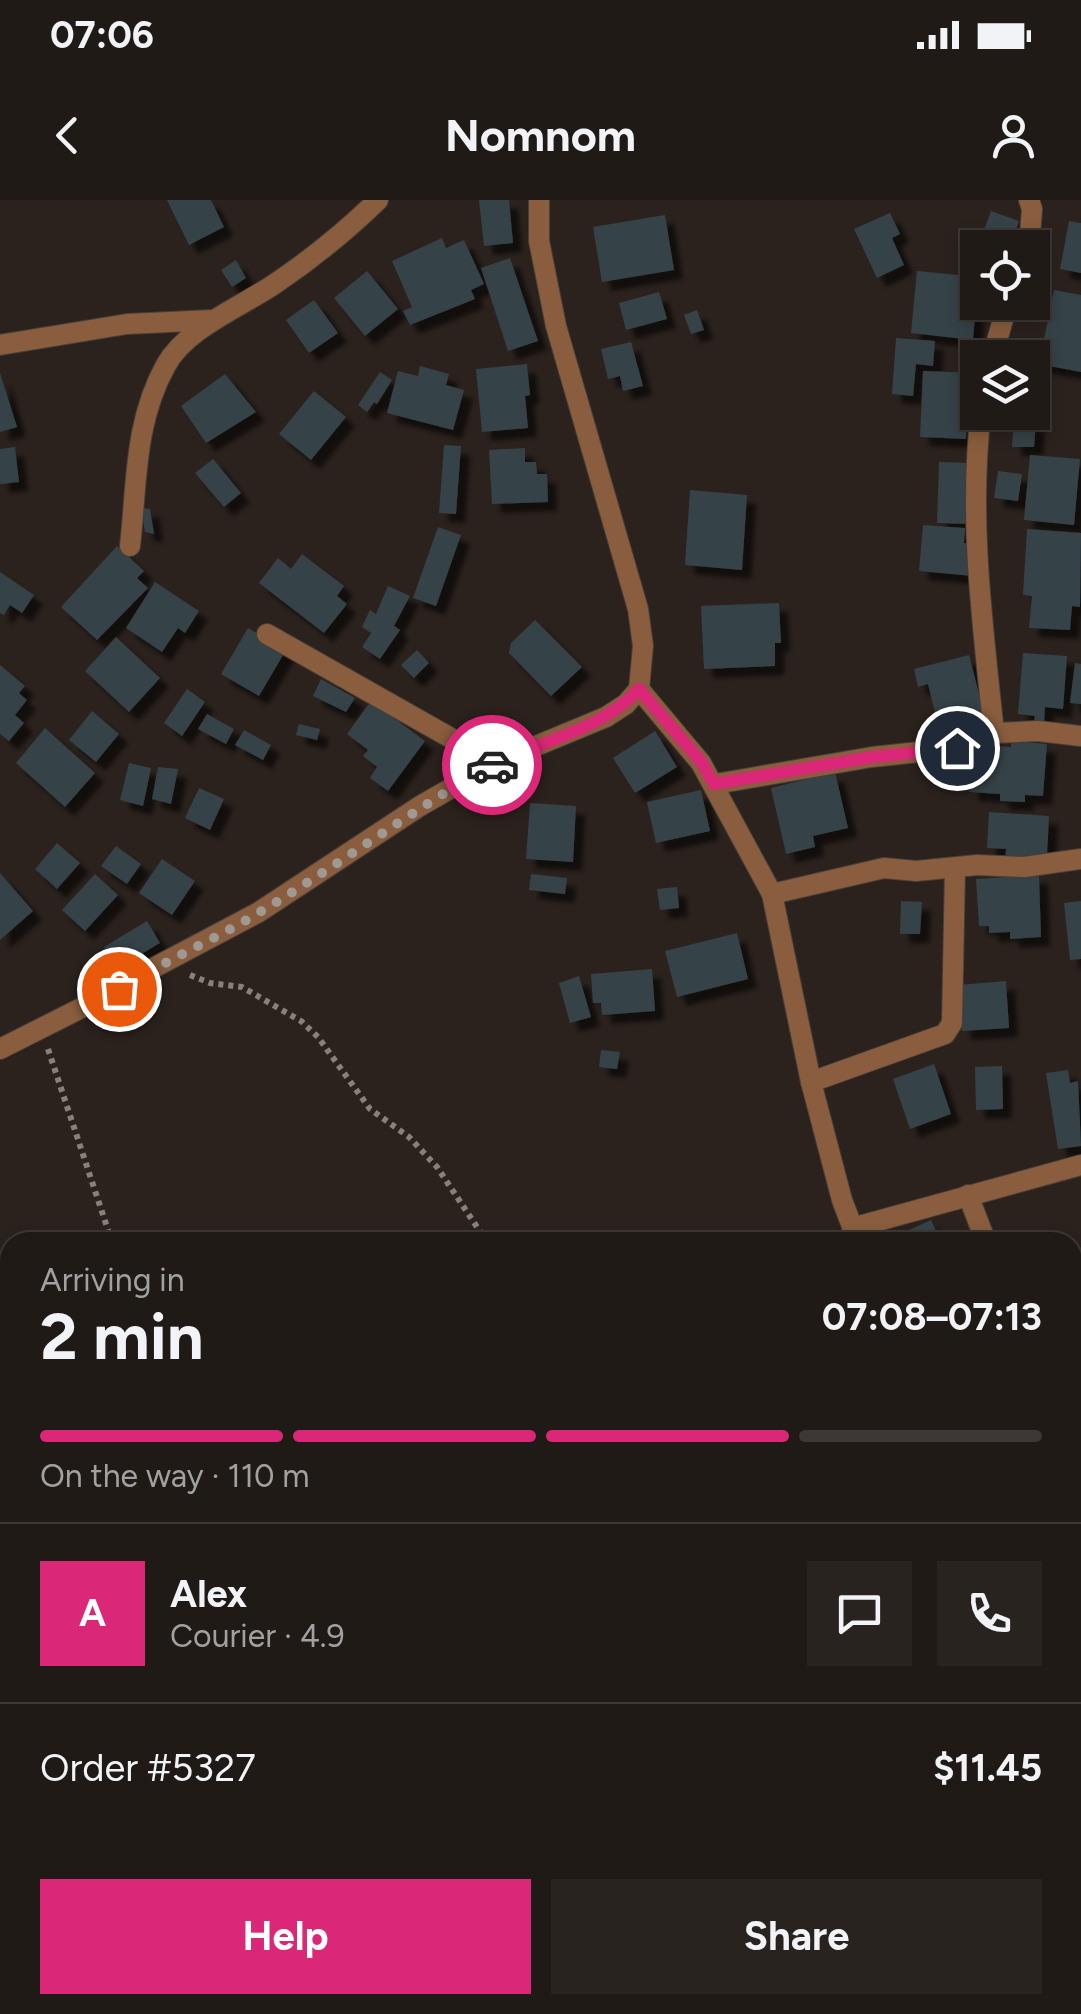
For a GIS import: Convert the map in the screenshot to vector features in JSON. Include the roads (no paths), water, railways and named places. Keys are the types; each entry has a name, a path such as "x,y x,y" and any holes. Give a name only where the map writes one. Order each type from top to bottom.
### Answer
{"street":[{"path":"130,546 135,461 145,415 167,362 212,320 272,286 326,247 378,200"},
{"path":"0,1049 260,912 420,806 495,763 606,717 626,704 639,689 643,646 638,609 556,326 540,240 538,200"},
{"path":"1028,200 1032,209 1030,230"},
{"path":"0,345 128,324 212,320"},
{"path":"979,430 977,575 994,733"},
{"path":"267,634 495,763"},
{"path":"639,689 702,763 772,894 812,1082 854,1232"},
{"path":"714,784 872,757 957,748 994,733 1038,731 1081,736"},
{"path":"772,894 884,868 916,871 1024,867 1081,859"},
{"path":"812,1082 945,1034 952,1023 955,868"},
{"path":"863,1232 968,1195 1081,1165"},
{"path":"968,1195 982,1232"}]}
